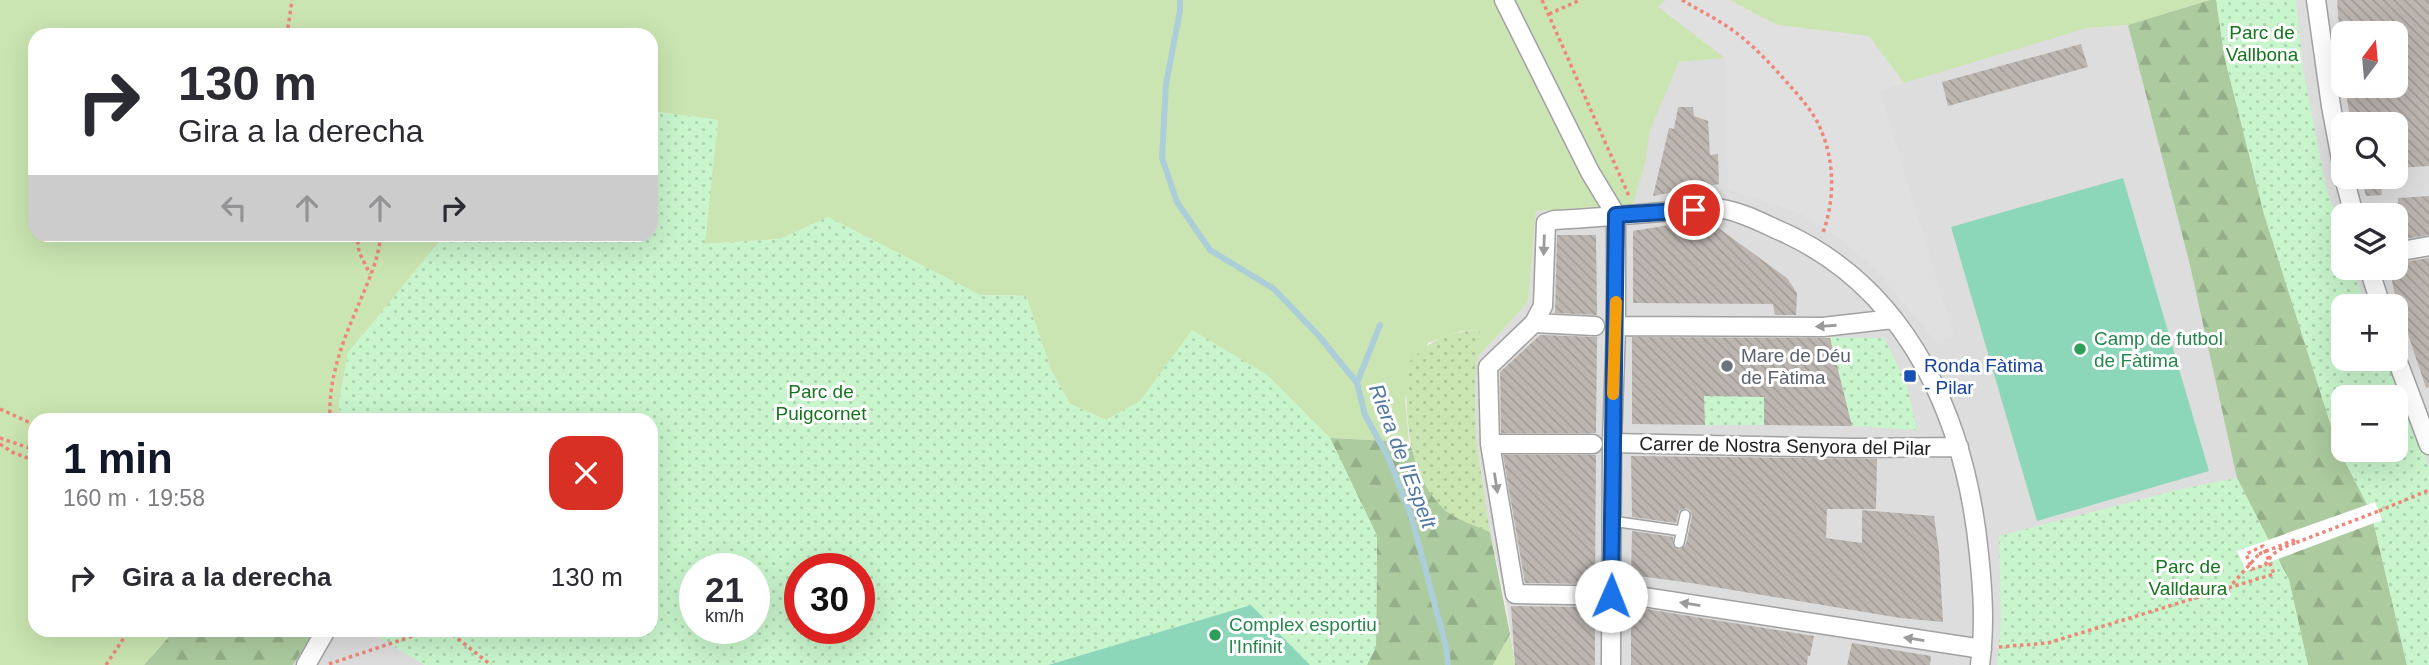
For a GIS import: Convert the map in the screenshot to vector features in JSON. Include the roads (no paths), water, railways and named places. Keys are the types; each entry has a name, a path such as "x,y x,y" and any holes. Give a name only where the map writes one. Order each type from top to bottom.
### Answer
{"street":[{"path":"1504,0 1590,172 1616,215 1611,665"},
{"path":"2316,0 2332,112"},
{"path":"1721,208 1752,218 1814,248 1838,264 1894,319 1935,382 1959,447 1977,527 1984,615 1981,657 1637,596 1515,594 1490,444 1488,367 1534,323 1543,306 1546,223 1616,215 1721,208"},
{"path":"2408,250 2429,246"},
{"path":"1616,326 1823,327 1894,319"},
{"path":"1534,323 1595,326"},
{"path":"2401,371 2429,445"},
{"name":"Carrer de Nostra Senyora del Pilar","path":"1612,443 1854,448 1959,447"},
{"path":"1490,444 1593,444"},
{"path":"306,665 322,637"}],"lane":[{"path":"1679,543 1685,515"},
{"path":"1612,521 1682,531"}],"waterway":[{"name":"Riera de l'Espelt","path":"1180,0 1166,84 1162,158 1177,202 1210,250 1274,289 1319,336 1357,383 1365,415 1388,457 1411,515 1446,647 1448,665"},
{"path":"1357,383 1380,325"}],"place":[{"name":"Camp de futbol de Fàtima","path":"2080,349"},
{"name":"Mare de Déu de Fàtima","path":"1727,366"},
{"name":"Ronda Fàtima - Pilar","path":"1910,376"},
{"name":"Complex esportiu l'Infinit","path":"1215,635"}],"park label":[{"name":"Parc de Vallbona","path":"2262,43"},
{"name":"Parc de Puigcornet","path":"821,402"},
{"name":"Parc de Valldaura","path":"2188,577"}]}
